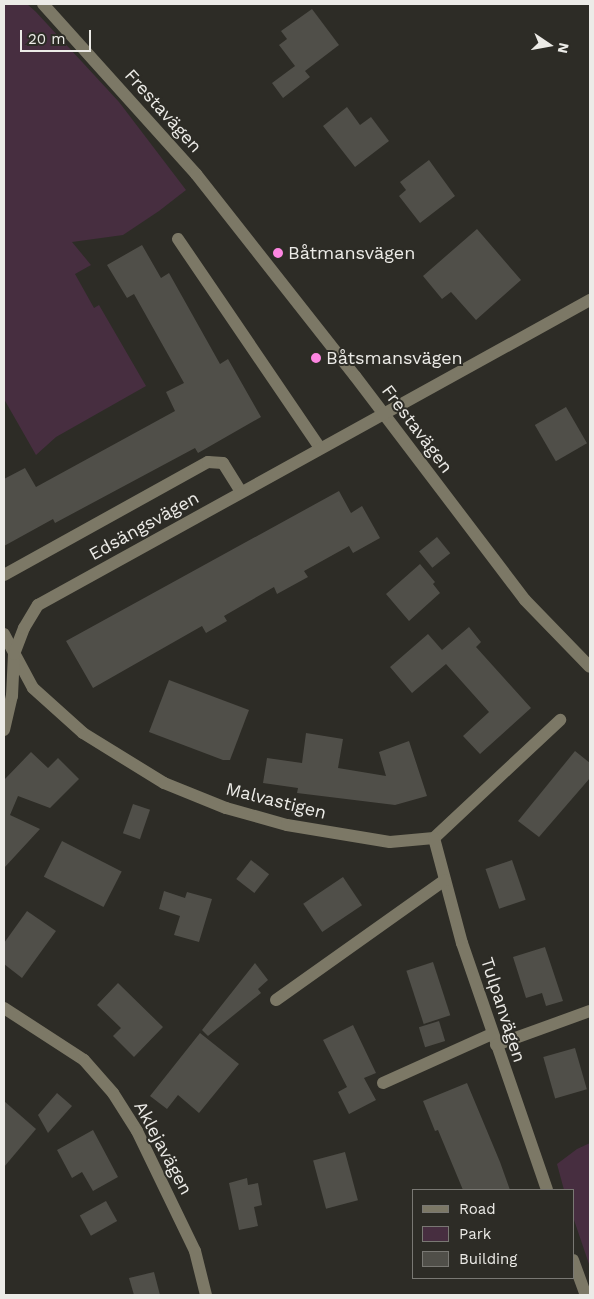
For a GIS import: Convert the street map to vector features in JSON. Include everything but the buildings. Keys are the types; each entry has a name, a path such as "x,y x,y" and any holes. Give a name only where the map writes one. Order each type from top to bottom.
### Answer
{"street":[{"name":"Frestavägen","path":"43,4 196,174 525,600 590,667"},
{"path":"178,239 320,448"},
{"path":"384,415 404,401 590,300"},
{"name":"Edsängsvägen","path":"4,730 12,696 14,654 24,628 38,604 320,448 384,415"},
{"path":"4,576 208,462 223,463 241,492"},
{"name":"Malvastigen","path":"4,634 33,688 83,733 164,783 226,808 287,825 390,842 434,838"},
{"path":"434,838 560,720"},
{"name":"Tulpanvägen","path":"434,838 462,943 547,1189"},
{"path":"276,1000 445,880"},
{"name":"Aklejavägen","path":"4,1008 84,1060 113,1093 137,1131 195,1251 206,1295"},
{"path":"383,1083 494,1039 590,1011"},
{"path":"574,1263 586,1295"}],"green space":[{"path":"4,4 27,4 36,12 119,102 186,190 123,235 72,242 91,265 75,274 94,308 99,305 146,386 56,437 36,455 4,399"},
{"path":"590,1143 590,1267 574,1220 574,1189 564,1189 557,1164 577,1149"}],"place":[{"name":"Båtmansvägen","path":"278,253"},
{"name":"Båtsmansvägen","path":"316,358"}]}
